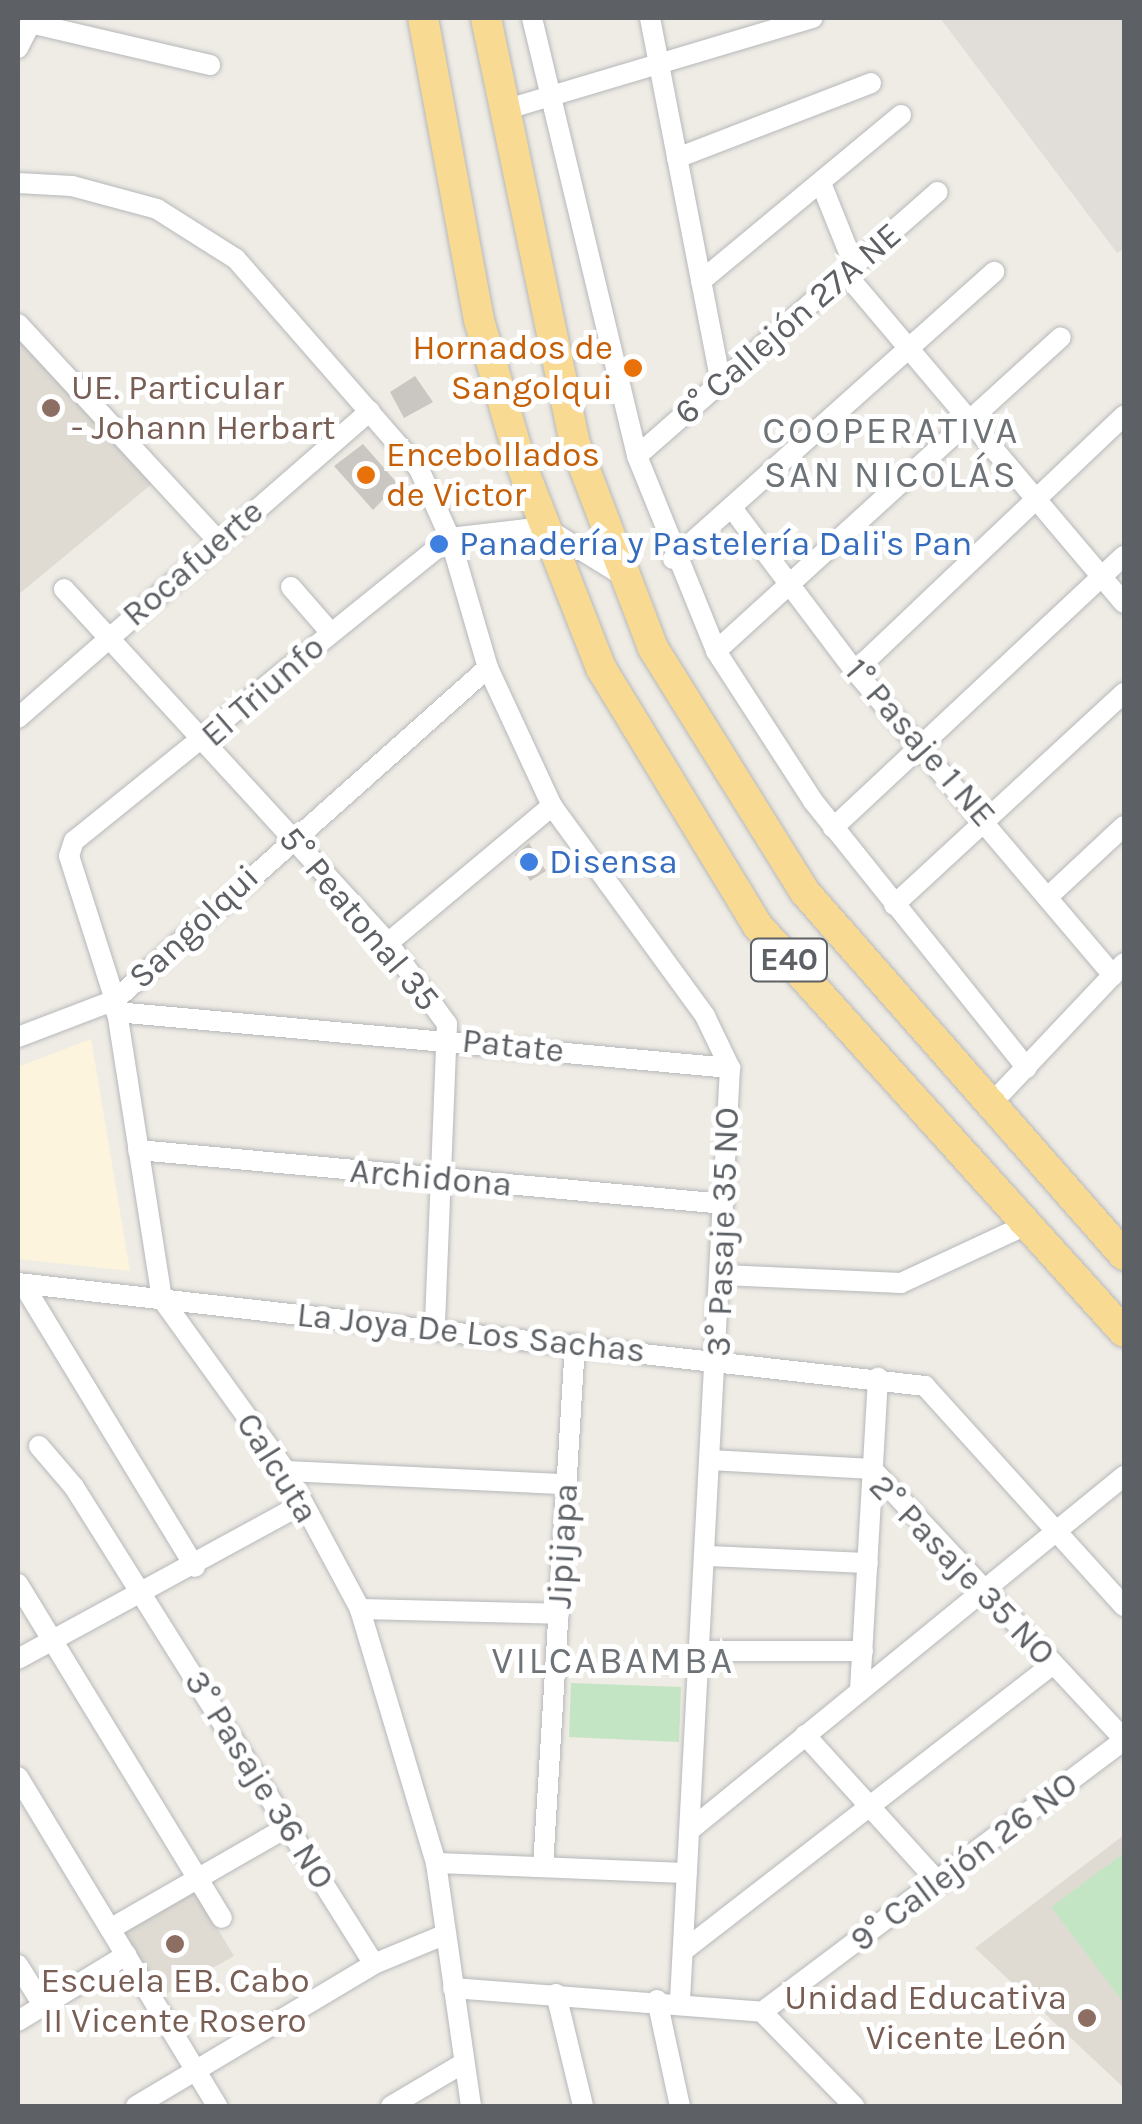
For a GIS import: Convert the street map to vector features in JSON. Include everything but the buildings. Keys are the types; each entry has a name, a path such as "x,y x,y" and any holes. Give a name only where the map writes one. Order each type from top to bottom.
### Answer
{"highway":[{"name":"E40","path":"423,18 479,320 544,527 610,684 757,925 1124,1332"},
{"name":"E40","path":"486,18 548,338 622,575 652,648 804,891 988,1108 1124,1255"}],"street":[{"path":"532,18 548,101 637,456 673,559 716,651 833,828 1027,1068"},
{"path":"650,18 721,382"},
{"path":"504,110 660,70 753,27 814,18"},
{"path":"18,48 32,20 210,65"},
{"path":"677,158 870,83"},
{"path":"701,280 900,115"},
{"name":"3° Pasaje 35 NO","path":"18,183 72,186 157,209 236,259 419,469 450,538 488,668 552,806 705,1016 730,1068 723,1276 680,2001"},
{"path":"821,183 850,269 902,350 1124,603"},
{"name":"6° Callejón 27A NE","path":"637,456 938,192"},
{"path":"673,559 902,350 994,272"},
{"path":"18,324 218,541"},
{"path":"716,651 1061,337"},
{"name":"Rocafuerte","path":"18,718 370,411"},
{"path":"855,671 1124,416"},
{"name":"1° Pasaje 1 NE","path":"732,508 855,671 1119,969"},
{"path":"450,538 544,527 622,575"},
{"name":"El Triunfo","path":"74,841 207,741 331,633 450,538"},
{"path":"833,828 925,747 1124,556"},
{"path":"291,587 331,633"},
{"name":"5° Peatonal 35","path":"64,590 207,741 388,943 450,1039 436,1329"},
{"name":"Sangolqui","path":"18,1037 116,1006 292,837 488,668"},
{"path":"894,905 1124,693"},
{"path":"388,943 552,806"},
{"path":"1050,895 1124,826"},
{"name":"Calcuta","path":"74,841 70,871 116,1006 162,1299 286,1471 360,1608 436,1863 471,2106"},
{"path":"988,1108 1119,969"},
{"name":"Patate","path":"116,1006 730,1068"},
{"name":"Archidona","path":"138,1150 724,1204"},
{"path":"723,1276 901,1282 1028,1224"},
{"path":"20,1283 195,1567"},
{"name":"La Joya De Los Sachas","path":"20,1283 925,1386 1058,1531"},
{"name":"Jipijapa","path":"543,1866 575,1344"},
{"path":"860,1690 878,1378"},
{"name":"3° Pasaje 36 NO","path":"39,1446 144,1596 374,1964"},
{"name":"2° Pasaje 35 NO","path":"711,1460 872,1469 1124,1739"},
{"path":"286,1471 566,1484"},
{"path":"690,1830 1124,1476"},
{"path":"18,1658 144,1596 302,1504"},
{"path":"1058,1531 1124,1606"},
{"path":"706,1556 868,1562"},
{"path":"18,1584 222,1918"},
{"path":"360,1608 558,1614"},
{"path":"701,1651 863,1651"},
{"path":"682,1951 1053,1664"},
{"path":"805,1736 939,1882"},
{"name":"9° Callejón 26 NO","path":"762,2012 1124,1739"},
{"path":"18,1777 217,2106"},
{"path":"110,1929 289,1826"},
{"path":"436,1863 687,1873"},
{"path":"136,2106 374,1964 446,1934"},
{"path":"18,2021 126,1955"},
{"path":"18,1965 43,2005"},
{"path":"452,1988 680,2001 762,2012 844,2104"},
{"path":"556,1994 583,2106"},
{"path":"657,2000 680,2106"},
{"path":"390,2106 462,2064"}],"shaded area":[{"path":"940,18 1124,18 1124,249 1117,253"},
{"name":"UE. Particular - Johann Herbart","path":"18,333 153,483 18,595"},
{"path":"91,1039 130,1271 18,1259 18,1067"},
{"name":"Unidad Educativa Vicente León","path":"1124,1835 1124,2088 975,1948"},
{"name":"Escuela EB. Cabo II Vicente Rosero","path":"192,1886 234,1956 159,1998 117,1931"}],"green space":[{"path":"571,1683 681,1687 679,1742 569,1737"},
{"path":"1124,1853 1124,2003 1051,1907"}],"place":[{"name":"Hornados de Sangolqui","path":"633,368"},
{"name":"UE. Particular - Johann Herbart","path":"51,408"},
{"name":"Encebollados de Victor","path":"366,475"},
{"name":"Panadería y Pastelería Dali's Pan","path":"439,544"},
{"name":"Disensa","path":"529,862"},
{"name":"Escuela EB. Cabo II Vicente Rosero","path":"175,1944"},
{"name":"Unidad Educativa Vicente León","path":"1087,2018"}],"district":[{"name":"COOPERATIVA SAN NICOLÁS","path":"891,453"},
{"name":"VILCABAMBA","path":"613,1661"}]}
